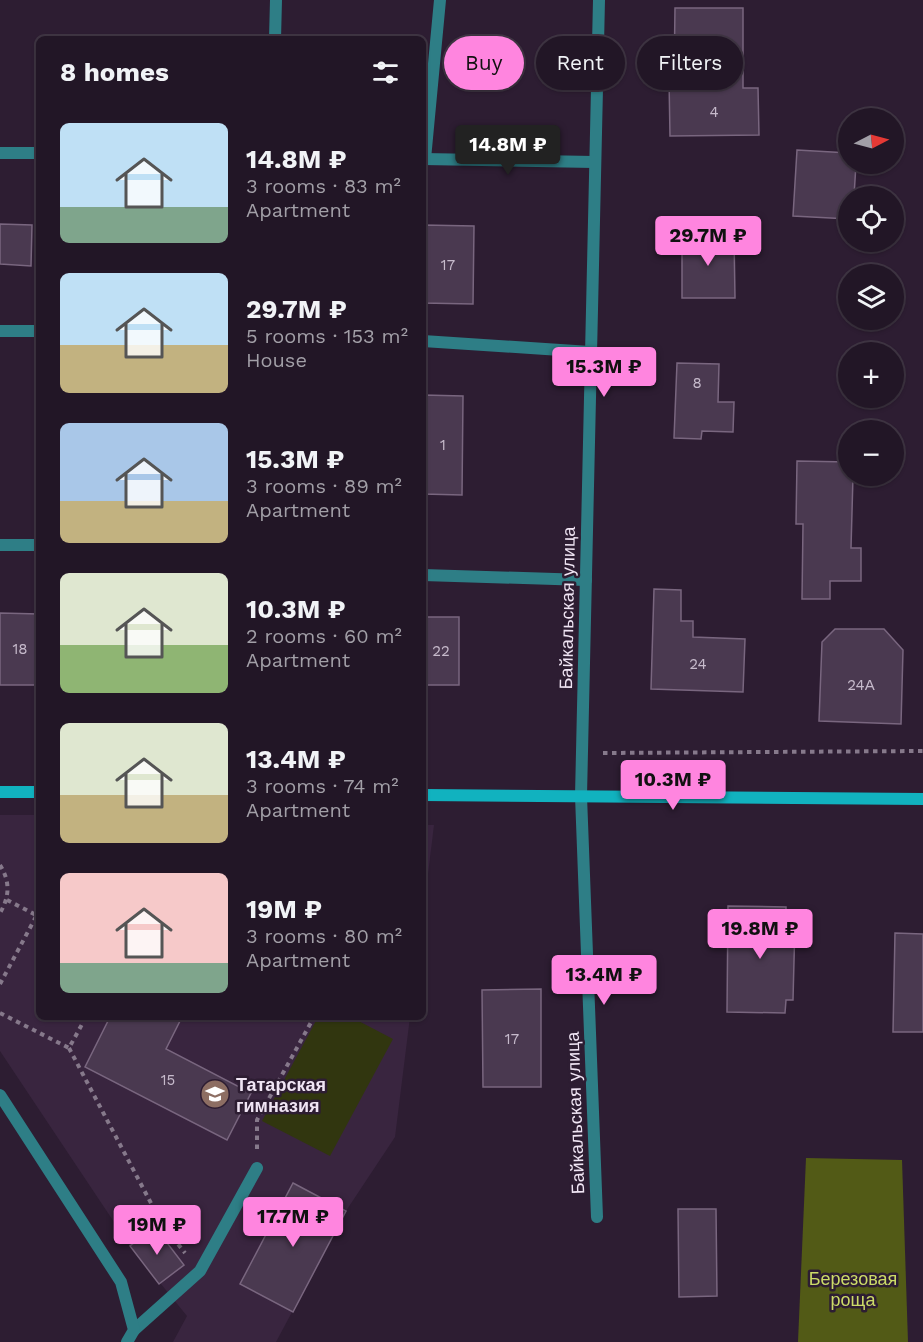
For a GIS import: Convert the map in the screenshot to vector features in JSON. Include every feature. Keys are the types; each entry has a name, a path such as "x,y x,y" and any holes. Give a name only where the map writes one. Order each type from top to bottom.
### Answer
{"street":[{"path":"275,36 276,0"},
{"path":"426,139 440,0"},
{"name":"Байкальская улица","path":"597,1217 581,796 599,0"},
{"path":"0,153 36,153"},
{"path":"426,159 594,162"},
{"path":"0,331 36,331"},
{"path":"426,341 590,352"},
{"path":"0,545 36,545"},
{"path":"426,575 586,580"},
{"path":"0,792 36,792"},
{"path":"426,795 923,799"},
{"path":"0,1095 121,1282 134,1330"},
{"path":"127,1342 134,1330 200,1271 257,1168"}],"path":[{"path":"582,753 923,751"},
{"path":"0,865 6,875 7,900 0,913"},
{"path":"7,900 36,913"},
{"path":"0,984 36,918"},
{"path":"0,1013 69,1048 162,1224 200,1271"},
{"path":"69,1048 84,1020"},
{"path":"257,1168 257,1120 312,1020"}],"shaded area":[{"name":"Татарская гимназия","path":"0,815 36,815 36,1020 410,1020 395,1137 346,1211 276,1342 173,1342 187,1316 130,1246 0,1051"},
{"path":"426,825 434,825 426,890"}],"green space":[{"path":"316,1020 357,1020 393,1039 330,1156 262,1121"},
{"name":"Березовая роща","path":"806,1158 902,1160 908,1342 798,1342"}],"building":[{"path":"675,8 743,8 743,36 675,36"},
{"path":"758,88 759,135 670,136 669,90"},
{"path":"797,150 838,152 838,174 855,174 855,186 838,186 838,218 793,216"},
{"path":"0,224 32,225 31,266 0,264"},
{"path":"426,225 474,226 473,304 426,303"},
{"path":"682,235 734,237 735,298 682,298"},
{"path":"677,363 719,364 718,402 734,402 733,432 702,431 701,439 674,438"},
{"path":"426,395 463,396 462,495 426,494"},
{"path":"797,461 838,462 838,486 853,486 851,548 861,548 861,581 830,581 830,599 802,599 803,524 796,524"},
{"path":"654,589 681,590 681,621 693,621 693,637 745,639 743,692 651,689"},
{"path":"0,613 36,614 36,685 0,685"},
{"path":"426,617 459,617 459,685 426,685"},
{"path":"835,629 884,629 903,650 901,724 819,721 822,642"},
{"path":"728,906 786,907 786,922 795,922 793,1000 786,1000 785,1013 727,1012"},
{"path":"895,933 923,934 923,1032 893,1032"},
{"path":"541,989 541,1087 483,1087 482,990"},
{"path":"108,1020 180,1020 166,1049 251,1093 227,1140 85,1067"},
{"path":"293,1183 346,1211 293,1312 240,1284"},
{"path":"678,1209 716,1209 717,1296 679,1297"},
{"path":"155,1227 184,1265 159,1284 130,1246"}],"place":[{"name":"Татарская гимназия","path":"215,1094"}]}
